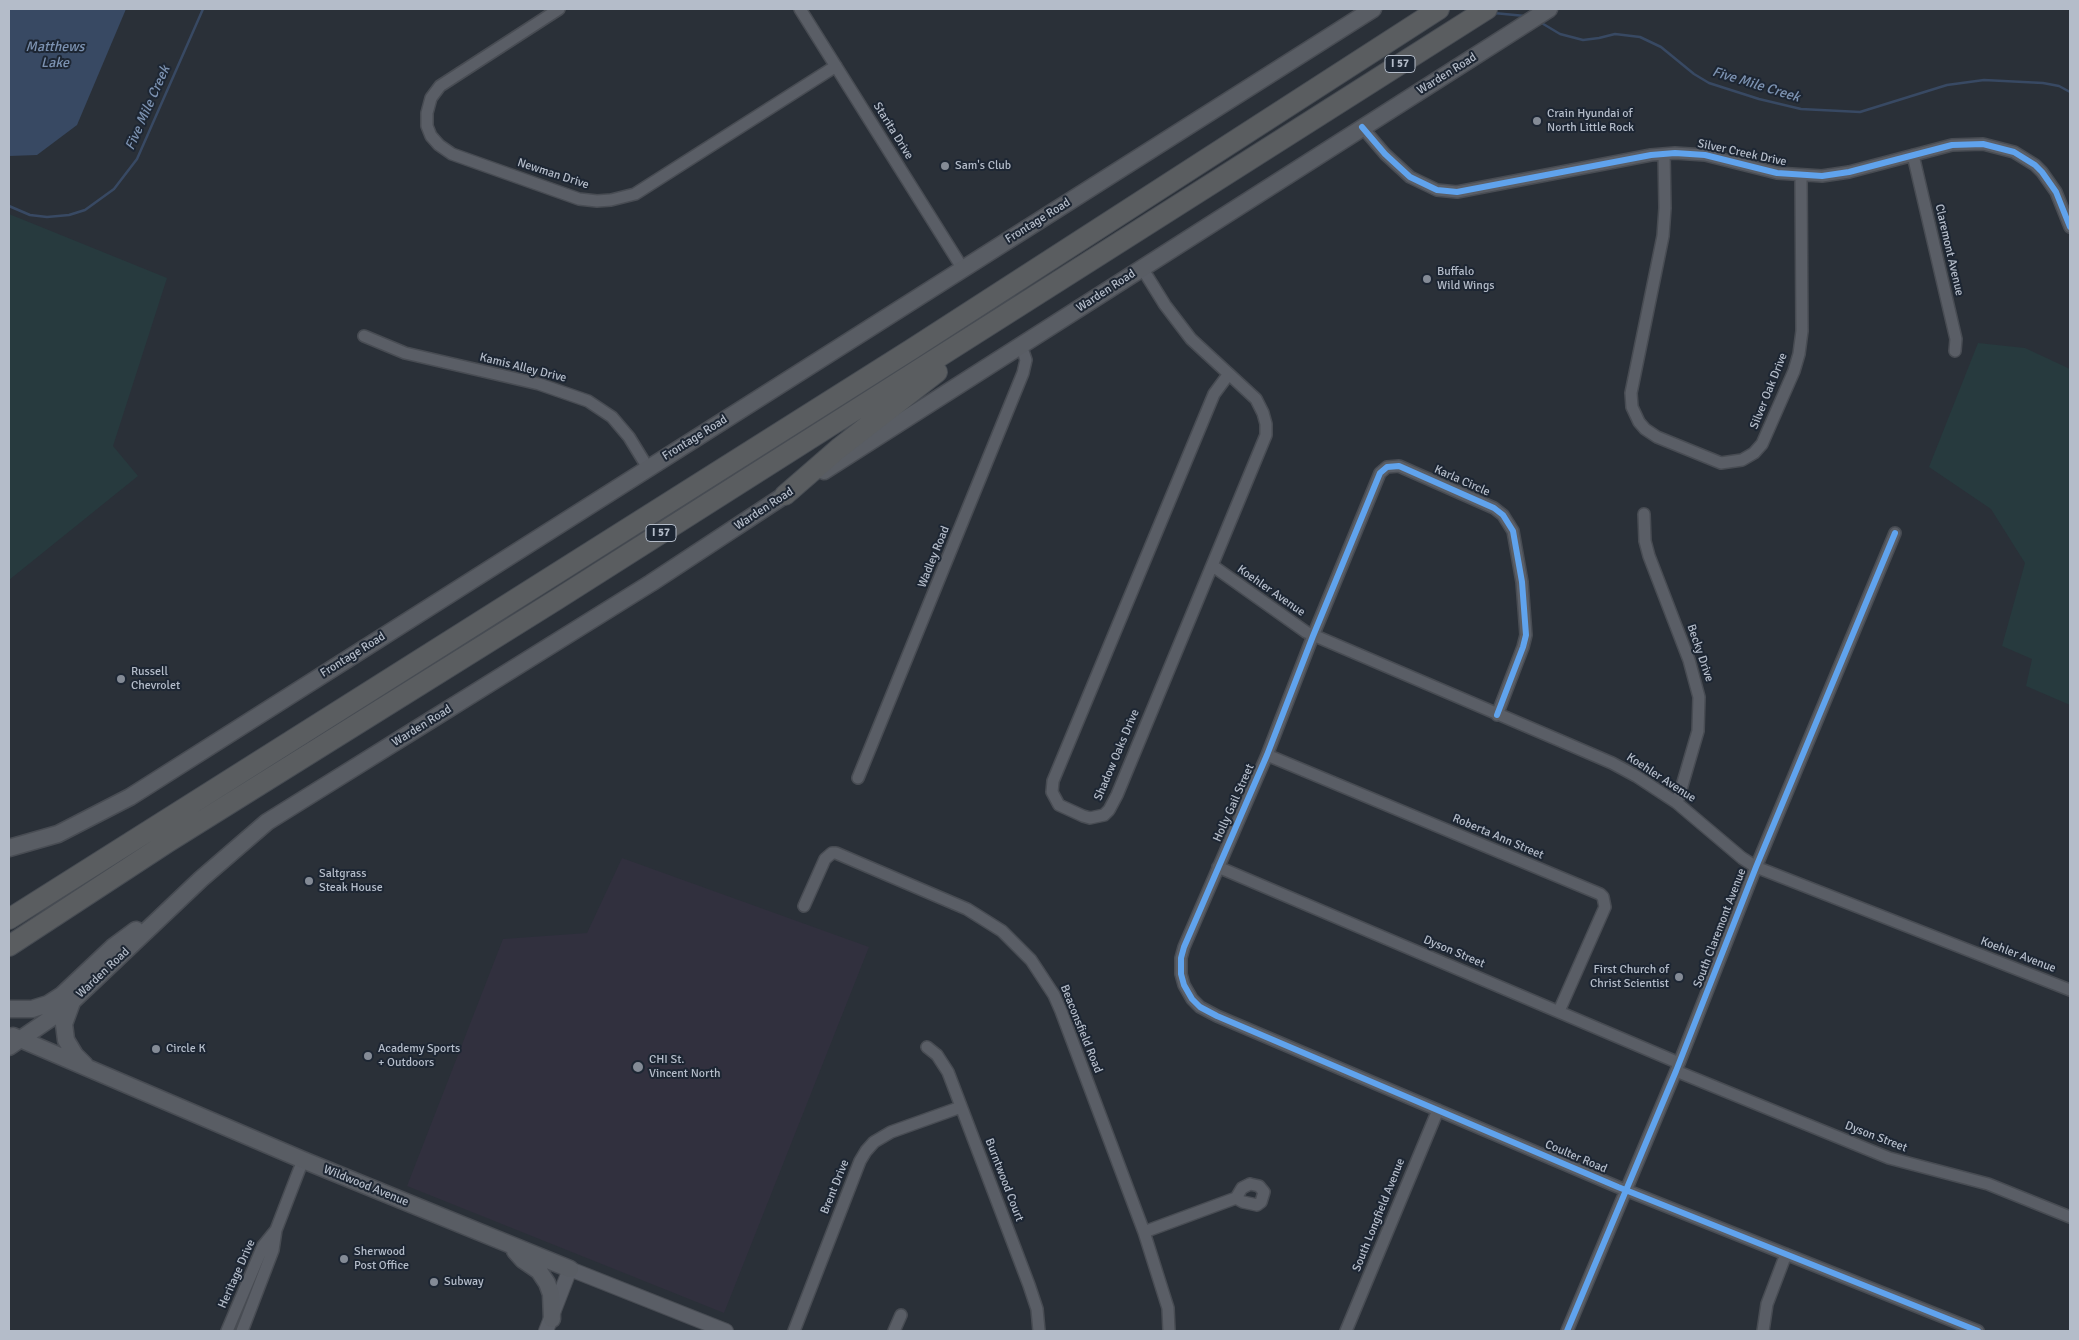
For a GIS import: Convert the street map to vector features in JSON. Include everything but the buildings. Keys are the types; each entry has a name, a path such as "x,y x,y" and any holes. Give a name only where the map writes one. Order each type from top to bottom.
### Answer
{"highway":[{"name":"I 57","path":"9,919 912,349 1439,9"},
{"name":"I 57","path":"9,946 168,842 556,600 1487,9"},
{"path":"785,495 838,449 1032,299"}],"main road":[{"name":"Frontage Road","path":"9,848 58,834 130,797 1373,9"},
{"name":"Warden Road","path":"13,1040 45,1024 72,1002 227,856 267,822 651,583 785,495 1549,9"},
{"path":"9,1009 32,1010 55,1000 113,948 186,894"},
{"path":"72,1002 64,1024 66,1040 75,1055 90,1070"},
{"name":"Wildwood Avenue","path":"13,1040 90,1070 303,1160 570,1269"},
{"path":"509,1244 523,1260 540,1271 550,1288 549,1325"}],"street":[{"name":"Newman Drive","path":"559,9 440,86 431,98 427,113 427,126 431,136 439,145 452,154 580,199 597,201 617,199 635,194 836,66"},
{"name":"Starita Drive","path":"800,9 963,268"},
{"name":"Silver Creek Drive","path":"1362,128 1410,177 1428,187 1446,192 1469,191 1651,155 1705,155 1777,173 1801,176 1839,174 1939,147 1968,143 1996,146 2014,152 2035,165 2050,181 2070,227"},
{"name":"Silver Oak Drive","path":"1664,154 1666,200 1663,236 1632,393 1632,407 1639,422 1645,429 1657,437 1721,462 1731,463 1742,460 1754,453 1762,444 1794,371 1799,354 1802,331 1801,176"},
{"name":"Claremont Avenue","path":"1913,155 1956,339 1955,351"},
{"name":"Shadow Oaks Drive","path":"1142,268 1165,304 1191,339 1228,375 1243,386 1260,406 1266,424 1266,435 1213,566 1109,810 1104,815 1090,818 1059,805 1052,792 1052,784 1214,394 1228,375"},
{"name":"Kamis Alley Drive","path":"364,336 413,355 539,384 588,401 612,417 629,438 648,468"},
{"name":"Wadley Road","path":"858,778 1023,373 1026,360 1021,345"},
{"name":"Karla Circle","path":"1313,636 1380,473 1387,467 1399,466 1494,508 1503,515 1514,531 1522,582 1526,635 1497,715"},
{"name":"Becky Drive","path":"1644,514 1645,541 1649,556 1689,660 1699,697 1698,731 1677,803"},
{"name":"South Claremont Avenue","path":"1567,1331 1678,1067 1756,867 1895,533"},
{"name":"Koehler Avenue","path":"1213,566 1313,636 1612,763 1636,776 1677,803 1742,858 1756,867 2070,990"},
{"name":"Holly Gail Street","path":"1182,979 1180,966 1184,947 1267,755 1313,636"},
{"name":"Roberta Ann Street","path":"1267,755 1600,894 1603,897 1605,907 1559,1011"},
{"name":"Beaconsfield Road","path":"804,906 825,859 832,853 836,853 967,909 996,926 1017,944 1041,974 1061,1010 1144,1232 1168,1308 1169,1331"},
{"name":"Dyson Street","path":"1218,867 1559,1011 1678,1067 1889,1158 1988,1184 2070,1216"},
{"name":"Coulter Road","path":"1182,979 1192,999 1200,1007 1217,1016 1627,1191 1978,1331"},
{"name":"Burntwood Court","path":"927,1047 937,1055 948,1072 1029,1285 1037,1309 1038,1331"},
{"name":"Brent Drive","path":"794,1331 860,1161 866,1151 874,1142 891,1132 961,1108"},
{"name":"South Longfield Avenue","path":"1346,1331 1438,1110"},
{"name":"Heritage Drive","path":"242,1331 273,1250 276,1230 303,1160"},
{"path":"1144,1232 1236,1198"},
{"name":"Heritage Drive","path":"227,1331 263,1246 276,1230"},
{"path":"1763,1331 1767,1304 1786,1254"},
{"path":"549,1325 570,1269"},
{"name":"Wildwood Avenue","path":"570,1269 726,1331"},
{"path":"894,1331 901,1315"}],"shaded area":[{"name":"CHI St. Vincent North","path":"622,858 869,947 724,1313 407,1186 503,939 587,933"}],"green space":[{"path":"9,214 167,278 113,446 138,476 9,580"},
{"path":"1978,343 2025,348 2070,369 2070,705 2026,686 2032,659 2002,646 2025,563 1991,509 1929,467"}],"water":[{"name":"Matthews Lake","path":"9,9 126,9 77,125 37,155 9,156"}],"waterway":[{"name":"Five Mile Creek","path":"9,206 30,215 47,217 69,215 85,210 114,189 137,159 203,9"},
{"name":"Five Mile Creek","path":"1494,13 1525,16"},
{"name":"Five Mile Creek","path":"1540,22 1560,34 1583,40 1615,34 1640,37 1661,47 1694,74 1709,83 1759,99 1801,109 1860,112 1947,85 1984,80 2043,83 2059,86 2070,92"}],"cycle path":[{"path":"1362,127 1385,154 1410,177 1437,190 1457,192 1651,155 1675,153 1705,155 1777,173 1822,176 1849,172 1952,145 1983,144 2014,152 2035,165 2056,192 2070,227"},
{"path":"1497,715 1526,635 1522,582 1513,531 1503,515 1494,508 1399,466 1387,467 1380,473 1313,636 1267,755 1184,947 1181,958 1181,974 1184,985 1192,999 1200,1007 1217,1016 1618,1187 1978,1331"},
{"path":"1567,1331 1676,1071 1756,867 1895,533"}],"place":[{"name":"Crain Hyundai of North Little Rock","path":"1537,121"},
{"name":"Sam's Club","path":"945,166"},
{"name":"Buffalo Wild Wings","path":"1427,279"},
{"name":"Russell Chevrolet","path":"121,679"},
{"name":"Saltgrass Steak House","path":"309,881"},
{"name":"First Church of Christ Scientist","path":"1679,977"},
{"name":"Circle K","path":"156,1049"},
{"name":"Academy Sports + Outdoors","path":"368,1056"},
{"name":"CHI St. Vincent North","path":"638,1067"},
{"name":"Sherwood Post Office","path":"344,1259"},
{"name":"Subway","path":"434,1282"}]}
